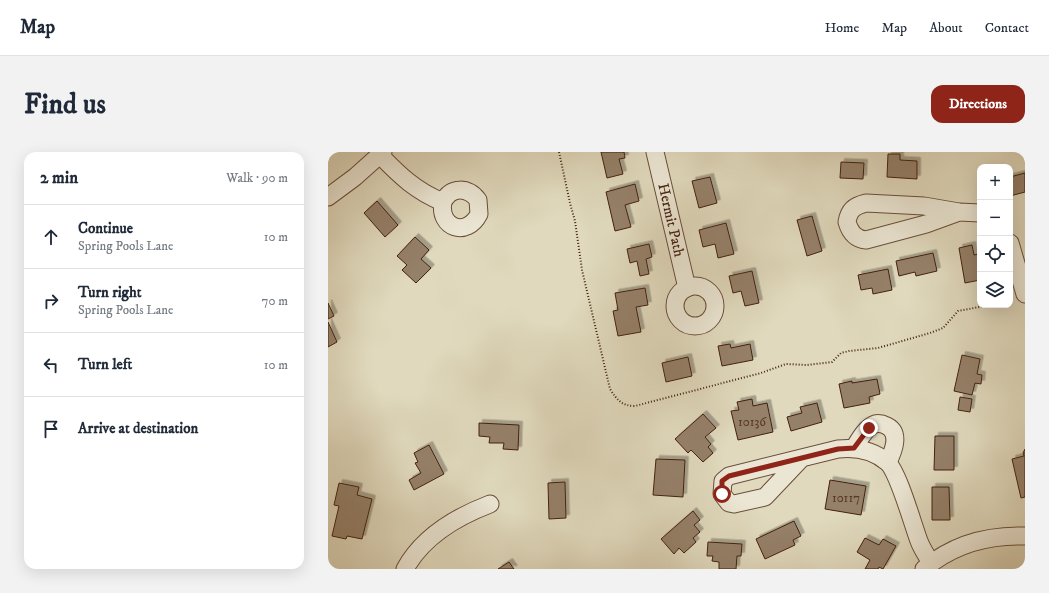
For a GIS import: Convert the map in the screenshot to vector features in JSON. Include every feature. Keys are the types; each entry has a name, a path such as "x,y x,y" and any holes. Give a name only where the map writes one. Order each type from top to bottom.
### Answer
{"street":[{"name":"Hermit Path","path":"655,152 687,288"},
{"path":"328,197 382,153 415,188 428,196 443,202"},
{"path":"959,212 926,224 866,240 861,240 851,233 847,222 851,209 866,203 924,206 959,212 977,213"},
{"path":"1013,253 1025,294"},
{"path":"854,448 869,428 875,424 883,424 890,427 894,434 894,446 888,462"},
{"path":"801,459 838,449 854,448 866,451 888,462 895,475 927,566 950,552 977,541 1011,535 1025,536"},
{"path":"405,569 417,551 444,527 456,518 490,504"}],"path":[{"path":"559,152 575,221 582,270 610,389 620,403 627,406 635,406 753,375 786,364 807,365 832,362 841,353 878,348 930,333 943,328 958,311 977,307"}],"building":[{"path":"601,152 624,152 625,158 619,159 623,174 607,178"},
{"path":"888,154 900,154 900,160 917,161 917,179 887,177"},
{"path":"841,162 864,163 863,179 840,178"},
{"path":"1025,173 1025,192 1013,195 1013,176"},
{"path":"710,177 717,203 699,208 692,181"},
{"path":"635,184 639,201 625,205 631,227 615,231 606,192"},
{"path":"377,201 398,225 385,237 364,213"},
{"path":"812,216 822,251 807,256 797,220"},
{"path":"726,223 734,254 718,258 715,244 703,247 699,230"},
{"path":"415,237 429,250 421,259 431,268 416,283 402,270 407,265 397,256"},
{"path":"649,244 652,257 646,259 649,274 640,276 637,261 630,263 627,249"},
{"path":"972,245 974,255 977,254 977,281 965,283 959,248"},
{"path":"933,253 937,271 916,276 915,272 899,276 896,261"},
{"path":"888,269 892,290 873,294 872,288 861,290 858,275"},
{"path":"752,271 759,303 745,306 741,291 733,293 729,276"},
{"path":"645,288 648,305 636,307 641,332 618,336 613,311 618,310 615,293"},
{"path":"328,303 334,316 328,319"},
{"path":"328,322 337,342 328,347"},
{"path":"730,344 731,348 750,344 753,360 722,366 718,346"},
{"path":"962,355 980,359 977,374 982,375 981,384 975,383 972,395 954,391"},
{"path":"688,357 692,376 666,382 662,363"},
{"path":"877,379 880,394 869,397 870,403 844,408 839,384 852,381 852,383"},
{"path":"960,397 972,399 970,412 958,410"},
{"path":"752,399 753,406 767,403 773,432 738,440 731,411 739,410 737,402"},
{"path":"817,403 822,422 791,431 787,417 802,413 800,407"},
{"path":"703,414 716,428 705,437 711,444 708,447 713,453 703,462 691,450 688,453 675,439"},
{"path":"479,423 519,425 518,450 503,449 504,443 489,443 490,437 479,436"},
{"path":"935,436 954,436 954,470 934,470"},
{"path":"429,445 444,474 414,490 409,480 421,473 415,463 418,462 414,453"},
{"path":"1025,449 1025,497 1021,498 1012,459 1024,456 1023,453"},
{"path":"656,459 685,460 683,497 653,495"},
{"path":"830,480 866,486 861,515 825,509"},
{"path":"565,482 566,518 549,519 548,483"},
{"path":"339,483 359,487 357,495 372,499 362,539 347,536 346,539 332,536 339,506 334,505"},
{"path":"932,487 949,487 950,520 932,520"},
{"path":"693,511 700,520 694,525 700,532 693,538 696,542 684,553 679,548 674,554 661,539"},
{"path":"794,521 801,536 793,540 795,545 765,559 756,539"},
{"path":"865,538 879,545 883,539 896,546 883,569 879,567 878,569 865,569 870,560 857,552"},
{"path":"708,542 742,544 741,556 737,556 736,569 719,569 719,562 712,561 713,556 707,556"},
{"path":"509,562 514,569 498,569"}],"route":[{"path":"722,494 722,481 729,476 838,449 854,448 862,435 869,428"}]}
